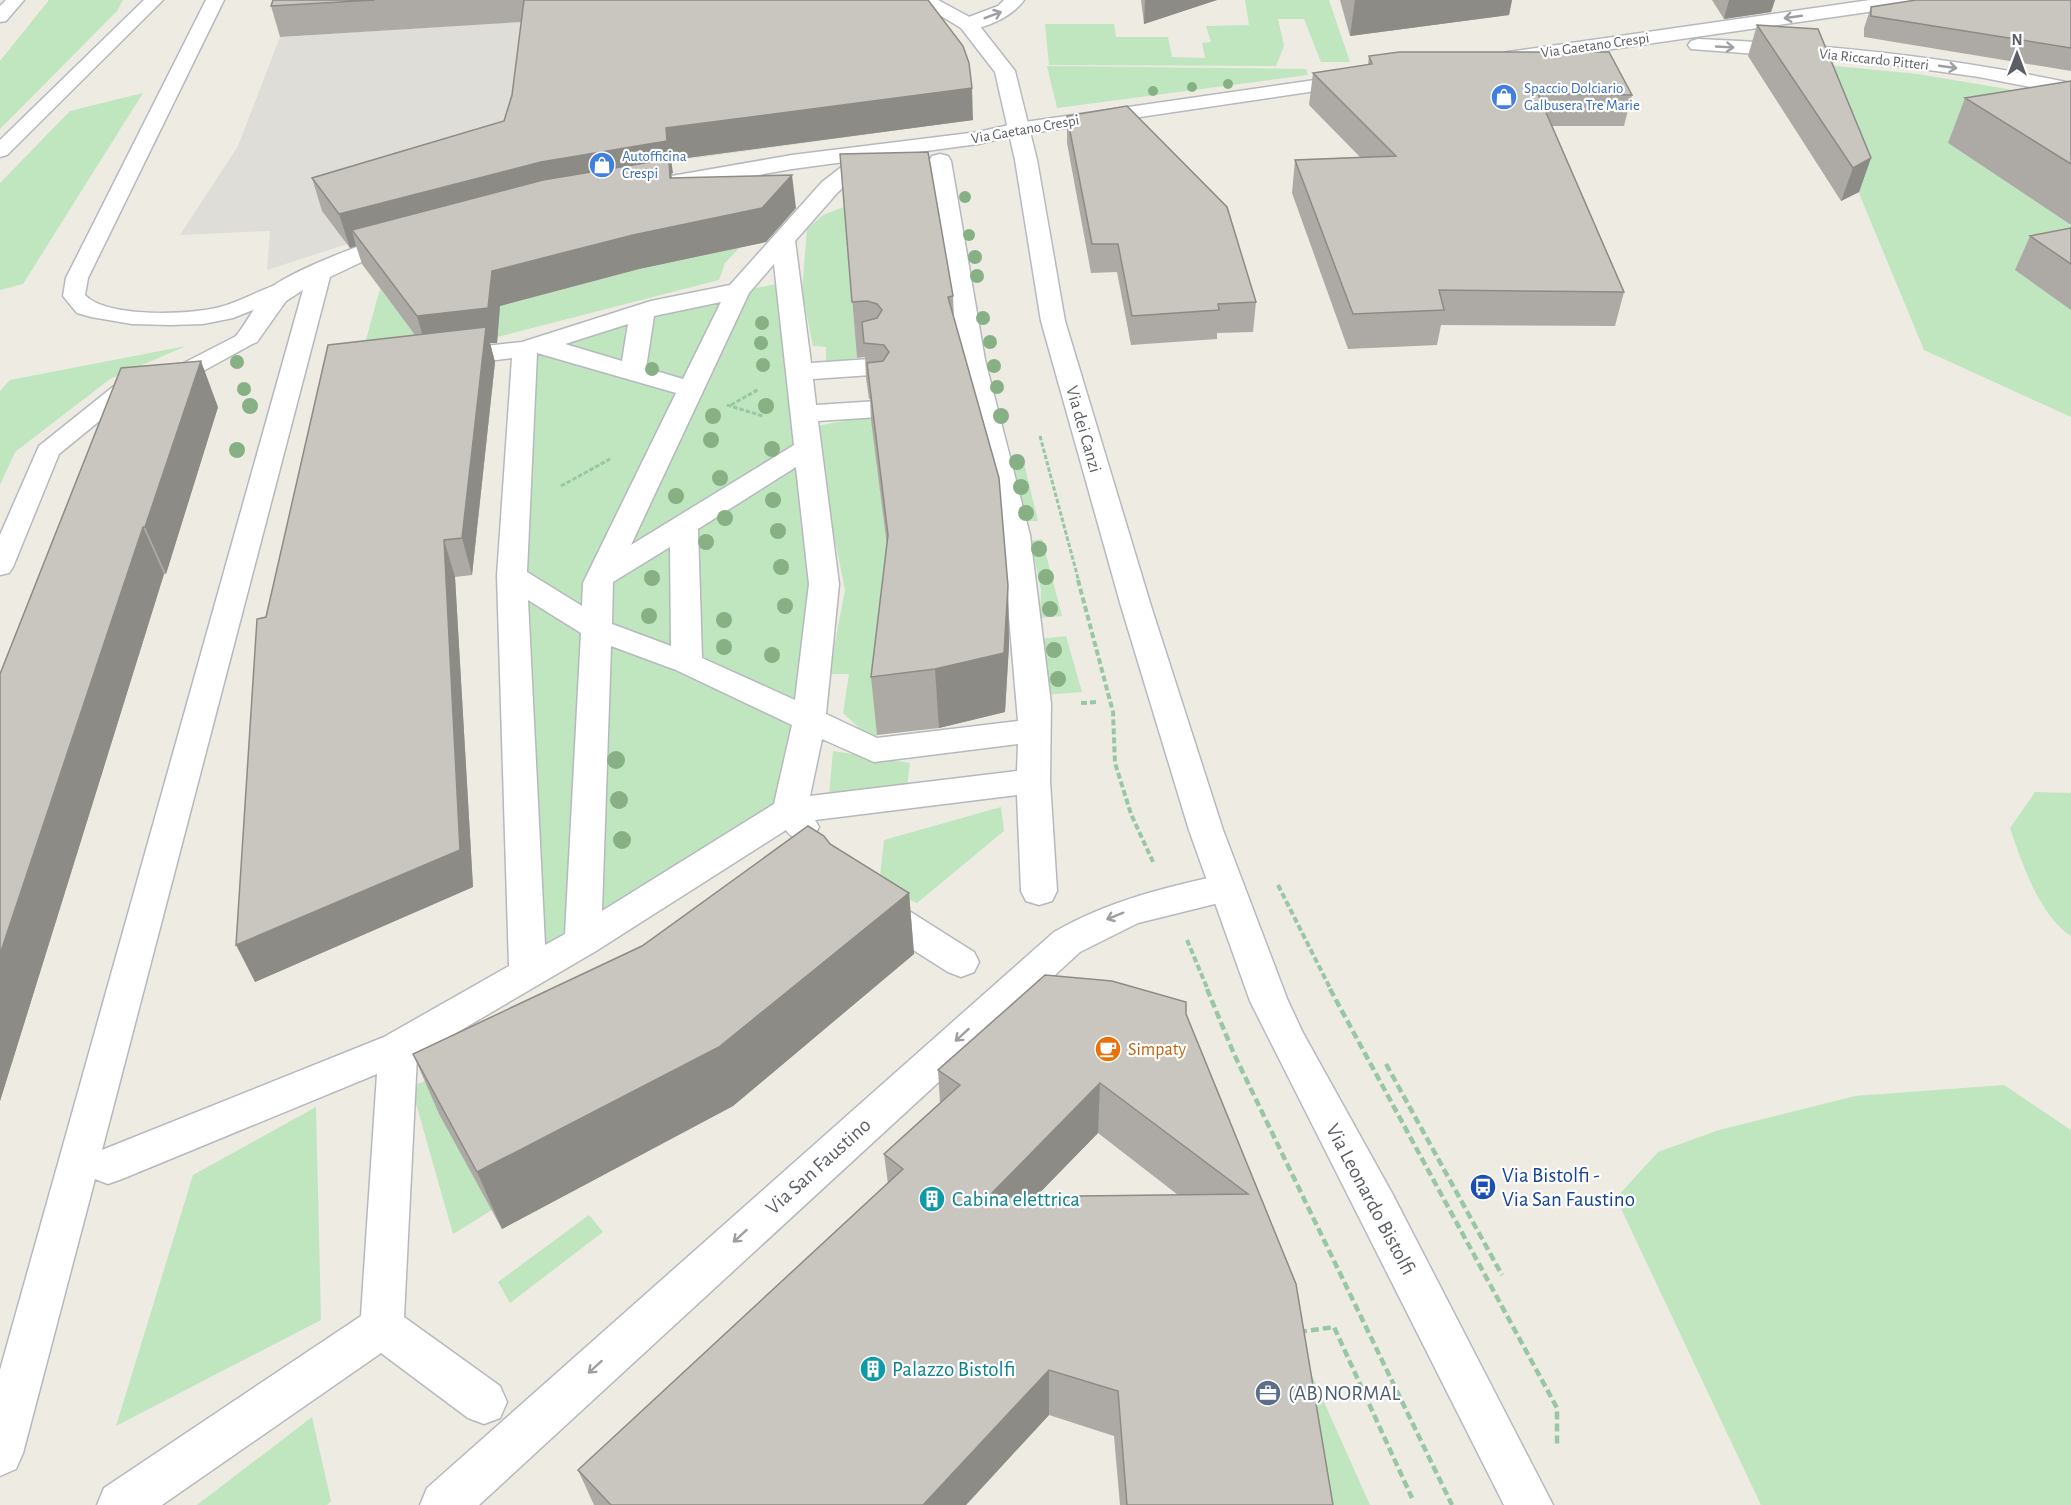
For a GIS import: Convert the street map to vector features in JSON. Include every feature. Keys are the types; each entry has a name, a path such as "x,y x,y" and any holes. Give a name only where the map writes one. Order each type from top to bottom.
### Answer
{"street":[{"path":"924,0 968,24 1005,10 1015,0"},
{"name":"Via Gaetano Crespi","path":"1488,61 1909,0"},
{"path":"1848,55 1823,46 1812,37 1812,28 1851,8"},
{"name":"Via dei Canzi","path":"968,24 1005,71 1018,129 1053,321 1136,606 1226,888"},
{"name":"Via Riccardo Pitteri","path":"1604,44 1701,45 1848,55 1976,72 2071,89"},
{"name":"Via Gaetano Crespi","path":"641,188 792,162 978,138 1018,129 1372,78"},
{"path":"940,161 959,361 968,401 1016,535 1035,704 1033,781 1039,891"},
{"path":"583,941 598,583 738,291 783,237 830,187 852,170"},
{"path":"248,338 277,296 285,289 362,253 424,237"},
{"path":"783,237 824,584 809,721 790,811 824,857"},
{"path":"0,1453 320,271"},
{"path":"430,360 532,347 642,312 738,291"},
{"path":"633,372 642,312"},
{"path":"532,347 633,372 690,390"},
{"path":"528,974 512,576 515,510 532,347"},
{"path":"799,372 843,369 872,373"},
{"path":"602,576 684,526 805,431 878,409"},
{"path":"684,526 687,663"},
{"path":"512,576 597,629 687,663 874,750 1035,730"},
{"path":"108,1166 398,1048 583,941 790,811 1033,781"},
{"path":"845,884 852,894 961,962"},
{"name":"Via San Faustino","path":"444,1505 1067,942 1094,925 1122,912 1226,888"},
{"name":"Via Leonardo Bistolfi","path":"1226,888 1287,1040 1378,1208 1529,1505"},
{"path":"382,1327 398,1048"},
{"path":"382,1327 484,1402"},
{"path":"121,1505 382,1327"}],"lane":[{"path":"0,17 15,0"},
{"path":"0,151 154,0"},
{"path":"215,0 77,278 74,296 85,308 110,316 189,316 214,315 246,306 285,289"},
{"path":"0,567 48,451 122,391 186,371 248,338"}],"path":[{"path":"690,390 805,431"},
{"path":"515,510 674,425"},
{"path":"1273,874 1297,927 1557,1408 1557,1453"},
{"path":"1171,900 1233,1054 1452,1505"},
{"path":"1386,1064 1502,1275"},
{"path":"1291,1333 1334,1327 1412,1498"}],"shaded area":[{"path":"530,21 973,120 529,181 508,192 267,270 270,231 180,235 238,146 280,37"}],"green space":[{"path":"49,0 123,0 117,11 0,129 0,61"},
{"path":"1245,0 1329,0 1350,62 1321,62 1304,19 1278,19 1284,46 1276,66 1049,65 1045,24 1114,24 1116,37 1168,37 1172,57 1205,58 1202,43 1211,42 1206,26 1249,25"},
{"path":"1805,63 1918,74 2049,96 1948,143 2071,225 2071,417 1924,350"},
{"path":"1047,66 1306,69 1308,75 1057,108"},
{"path":"143,93 23,284 0,290 0,183 70,111"},
{"path":"844,207 857,358 826,363 826,347 813,346 802,291 807,229 823,215"},
{"path":"751,236 725,263 719,280 424,356 365,343 380,289 411,329 639,269 738,248"},
{"path":"789,282 824,584 790,811 528,973 525,349 738,291"},
{"path":"186,346 110,379 15,452 0,485 0,391 10,380"},
{"path":"871,416 893,593 876,744 843,713 849,674 829,674 845,590 819,461 817,426"},
{"path":"1022,455 1038,521 1023,521 1009,456"},
{"path":"1042,539 1062,616 1040,618 1041,590 1031,541"},
{"path":"1066,636 1082,692 1044,695 1039,639"},
{"path":"833,751 910,763 907,787 829,795"},
{"path":"2035,792 2071,793 2071,936 2060,927 2041,902 2026,872 2010,828"},
{"path":"1001,807 1004,831 917,903 879,886 884,840"},
{"path":"434,1078 492,1210 453,1234 411,1086"},
{"path":"2004,1085 2071,1130 2071,1505 1761,1505 1616,1198 1658,1152 1719,1130 1855,1096"},
{"path":"316,1107 321,1320 116,1426 193,1175"},
{"path":"589,1215 603,1232 510,1303 498,1282"},
{"path":"1303,1355 1370,1505 1313,1505"},
{"path":"312,1417 331,1501 327,1505 197,1505"}],"building":[{"path":"273,0 375,0 271,6"},
{"path":"524,0 928,0 963,46 969,63 972,88 666,128 667,141 541,162 339,214 312,178 504,121 512,95"},
{"path":"1916,0 2071,0 2071,48 1871,16 1871,7"},
{"path":"1757,25 1818,29 1871,158 1853,168"},
{"path":"1399,52 1609,52 1632,95 1538,94 1624,292 1439,290 1444,310 1353,314 1295,160 1396,156 1313,73 1372,64 1369,56"},
{"path":"2071,81 2071,164 1965,98"},
{"path":"1127,106 1227,207 1256,302 1218,304 1219,310 1132,316 1118,244 1092,244 1067,116"},
{"path":"928,152 953,296 948,297 999,478 1008,586 1004,653 935,669 871,677 888,535 867,363 883,361 889,352 884,345 864,343 862,322 877,318 882,310 877,304 867,301 852,302 840,154"},
{"path":"669,159 670,178 792,175 762,208 633,235 492,271 488,308 417,316 352,230 543,180"},
{"path":"2071,228 2071,264 2030,236"},
{"path":"486,327 462,538 444,540 460,850 236,945 257,619 266,617 328,345"},
{"path":"201,361 0,954 0,674 121,368"},
{"path":"808,826 824,836 830,844 909,893 719,1047 477,1172 413,1054 642,946"},
{"path":"1045,975 1112,981 1186,1002 1186,1014 1296,1284 1333,1505 1127,1505 1118,1391 1049,1370 923,1505 611,1505 578,1470 903,1169 884,1154 960,1085 938,1070","holes":["1100,1083 1248,1194 988,1197"]}],"place":[{"name":"Spaccio Dolciario Galbusera Tre Marie","path":"1504,97"},
{"name":"Autofficina Crespi","path":"602,165"},
{"name":"Simpaty","path":"1108,1049"},
{"name":"Via Bistolfi - Via San Faustino","path":"1483,1187"},
{"name":"Cabina elettrica","path":"932,1199"},
{"name":"Palazzo Bistolfi","path":"873,1369"},
{"name":"(AB)NORMAL","path":"1268,1393"}]}
